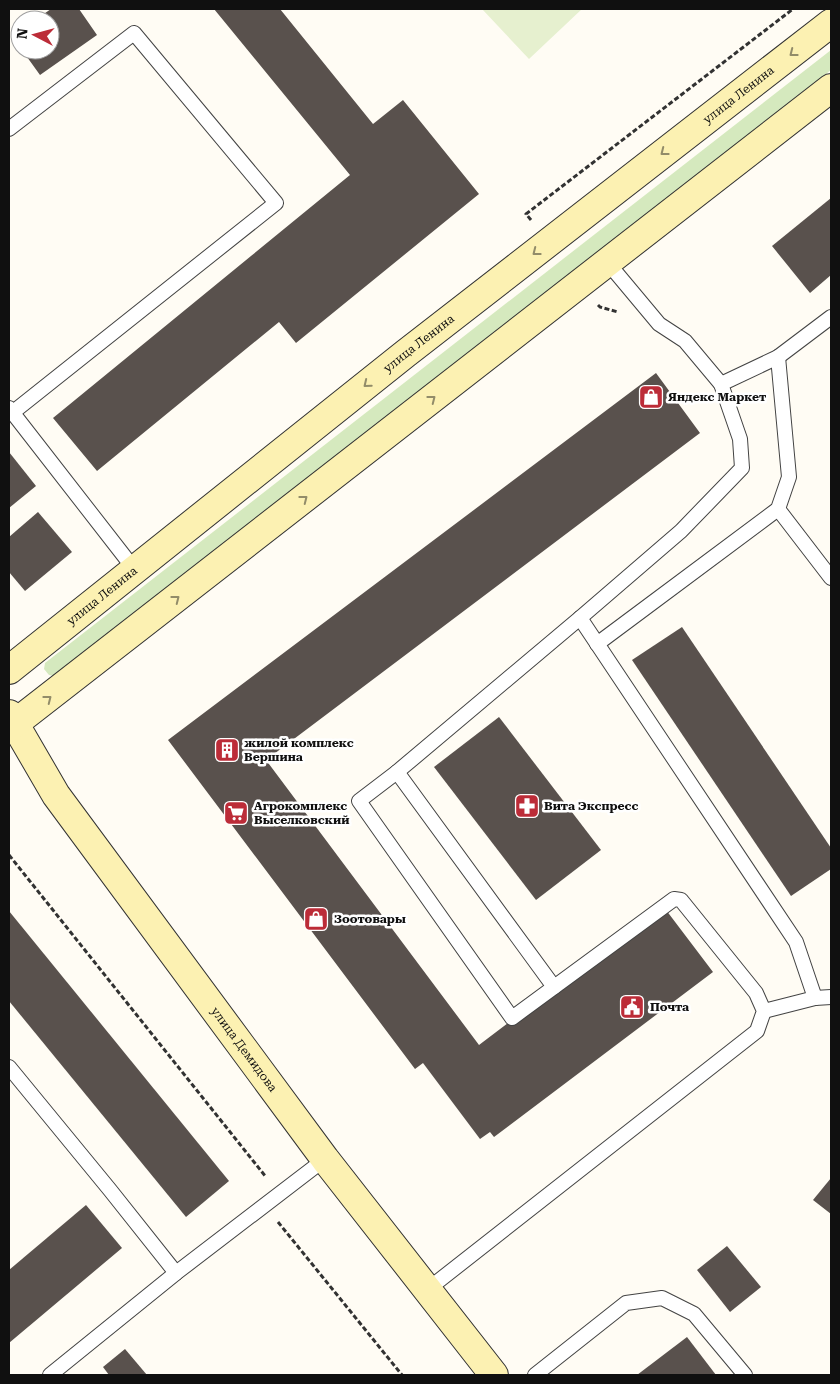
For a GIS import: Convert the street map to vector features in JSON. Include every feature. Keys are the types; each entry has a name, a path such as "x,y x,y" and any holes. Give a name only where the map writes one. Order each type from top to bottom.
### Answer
{"street":[{"name":"улица Ленина","path":"9,670 405,354 831,23"},
{"path":"11,722 831,88"},
{"name":"улица Демидова","path":"11,722 56,795 325,1159 494,1375"}],"lane":[{"path":"9,129 134,33 276,203 10,410 135,570"},
{"path":"427,1290 758,1031 764,1010 756,993 682,900 674,899 512,1018 359,801 397,772 580,618 680,531 742,468 740,439 721,384 685,341 659,324 608,262"},
{"path":"721,384 778,357 831,316"},
{"path":"597,644 778,508 789,477 778,357"},
{"path":"778,508 831,578"},
{"path":"580,618 796,942 816,998"},
{"path":"397,772 554,987"},
{"path":"764,1010 816,998 831,997"},
{"path":"9,1067 176,1273"},
{"path":"58,1373 176,1273 325,1159"},
{"path":"535,1375 626,1304 662,1298 694,1314 745,1375"}],"path":[{"path":"526,214 793,9"},
{"path":"9,855 279,1193"},
{"path":"264,1204 402,1375"}],"green space":[{"path":"482,9 582,9 529,59"},
{"path":"831,50 831,70 54,676 49,675 44,669 45,663"}],"building":[{"path":"79,9 97,35 40,75 29,60 60,60 60,10 50,10"},
{"path":"214,9 280,9 373,124 403,100 479,194 296,343 279,322 97,471 53,418 350,175"},
{"path":"831,198 831,275 810,293 772,246"},
{"name":"жилой комплекс Вершина","path":"656,373 700,433 266,760 479,1045 663,906 713,972 494,1137 490,1132 480,1139 423,1063 415,1069 168,740"},
{"path":"9,452 36,486 9,508"},
{"path":"38,512 72,552 25,591 9,572 9,537"},
{"path":"682,627 831,848 831,869 791,896 632,660"},
{"path":"499,717 601,850 536,900 434,767"},
{"path":"9,911 229,1181 186,1217 9,1001"},
{"path":"831,1178 831,1214 813,1200"},
{"path":"86,1205 122,1248 9,1343 9,1270"},
{"path":"727,1246 761,1287 730,1312 697,1270"},
{"path":"687,1337 716,1375 637,1375"},
{"path":"125,1349 147,1375 109,1375 103,1367"}],"place":[{"name":"Яндекс Маркет","path":"651,397"},
{"name":"жилой комплекс Вершина","path":"227,750"},
{"name":"Вита Экспресс","path":"527,806"},
{"name":"Агрокомплекс Выселковский","path":"236,813"},
{"name":"Зоотовары","path":"316,919"},
{"name":"Почта","path":"632,1007"}]}
